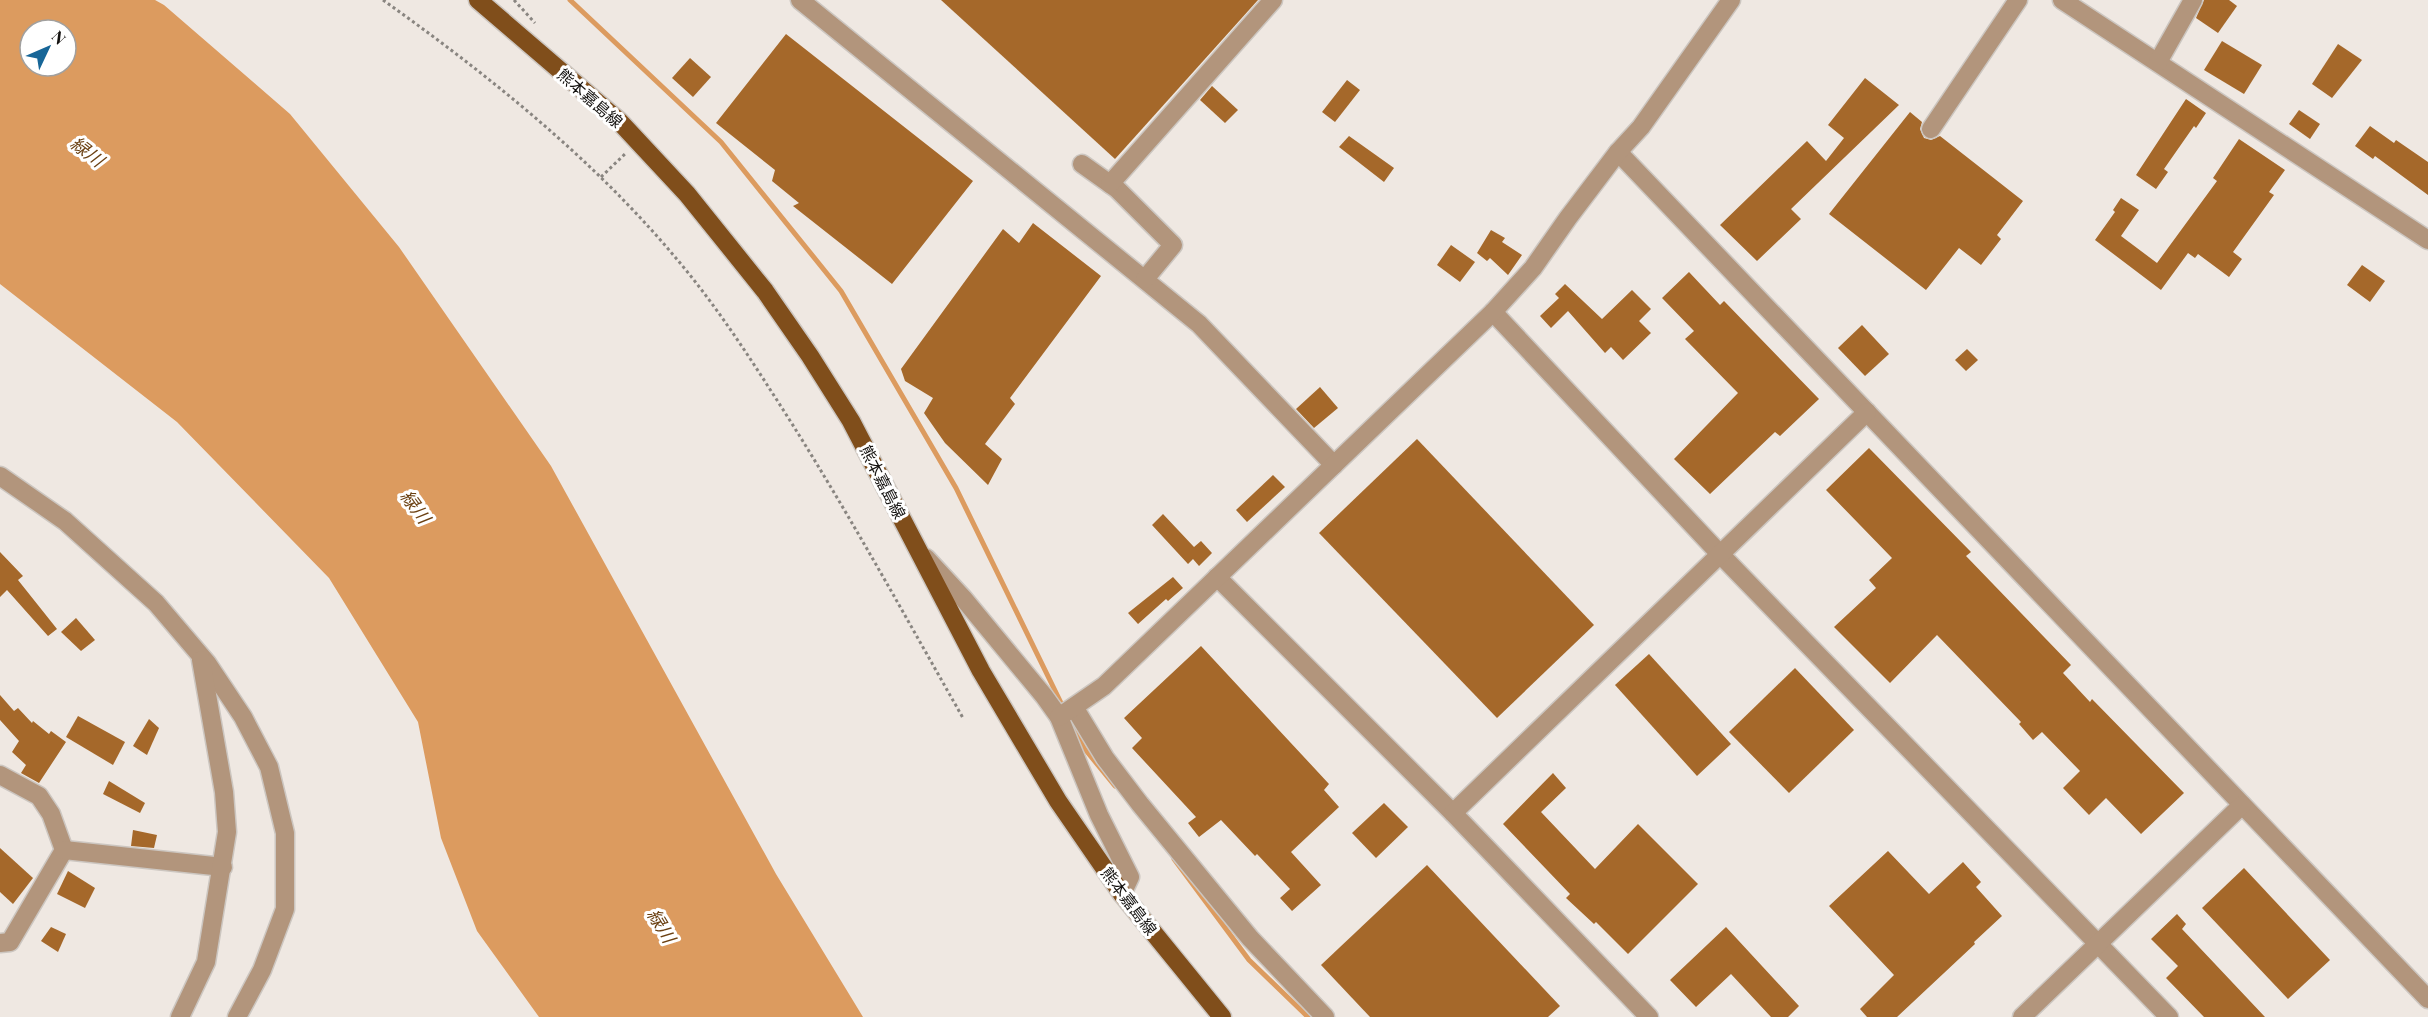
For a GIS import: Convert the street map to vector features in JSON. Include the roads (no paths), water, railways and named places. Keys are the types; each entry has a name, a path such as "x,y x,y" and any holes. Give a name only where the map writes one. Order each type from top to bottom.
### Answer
{"main road":[{"name":"熊本嘉島線","path":"477,0 619,121 687,194 765,291 851,421 981,671 1058,801 1122,894 1222,1017"}],"street":[{"path":"800,0 1199,324 1334,465"},
{"path":"1110,184 1273,0"},
{"path":"1059,717 1104,686 1493,312 1533,268 1618,152 1641,127 1731,0"},
{"path":"1931,129 2018,0"},
{"path":"2062,0 2428,240"},
{"path":"2158,62 2193,0"},
{"path":"1618,152 2428,999"},
{"path":"1082,164 1110,184 1173,245 1144,279"},
{"path":"1493,312 1720,554 2169,1017"},
{"path":"1453,813 1867,412"},
{"path":"0,476 64,521 156,603 200,654 243,717 269,767 285,833 285,909 262,970 237,1017"},
{"path":"918,550 970,607 1059,717 1099,815 1130,877 1122,894"},
{"path":"1216,577 1453,813 1649,1017"},
{"path":"180,1017 206,962 227,832 224,792 200,654"},
{"path":"1074,706 1105,758 1148,813 1250,938 1325,1017"},
{"path":"0,775 39,795 51,814 64,850"},
{"path":"2022,1017 2242,805"},
{"path":"64,850 223,867"},
{"path":"0,943 10,942 64,850"}],"water":[{"name":"緑川","path":"0,0 155,0 164,5 290,114 399,247 551,466 776,874 863,1017 539,1017 477,931 441,838 418,722 329,578 177,422 0,284"}],"waterway":[{"path":"570,0 721,142 841,291 956,488 1064,709"},
{"path":"1068,717 1084,748 1115,786"},
{"path":"1174,859 1249,960 1308,1017"}]}
